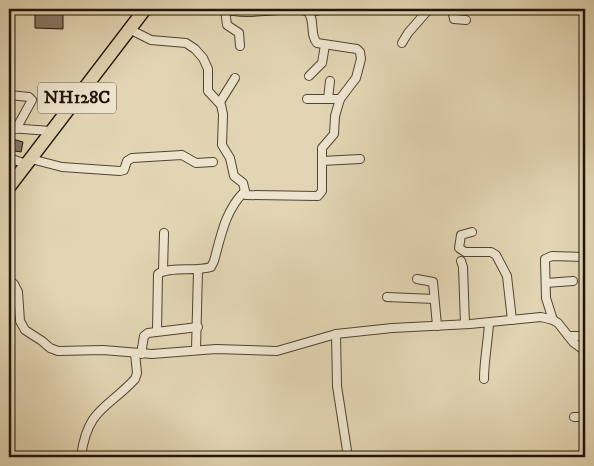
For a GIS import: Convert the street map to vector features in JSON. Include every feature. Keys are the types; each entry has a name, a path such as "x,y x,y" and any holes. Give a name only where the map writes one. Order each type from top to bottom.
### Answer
{"highway":[{"path":"129,29 134,9"},
{"name":"NH128C","path":"9,186 145,9"}],"street":[{"path":"240,46 240,33 227,25 225,9 293,9 309,12 326,9"},
{"path":"402,43 408,33 429,9"},
{"path":"452,9 454,19 466,20"},
{"path":"129,29 151,40 186,43 203,58 208,69 207,89 209,94 220,102 223,109 222,144 230,158 234,176 243,183 244,192 249,196 318,196 322,191 324,144 334,134 335,116 340,99 356,78 361,59 360,52 357,49 317,43 313,37 309,12"},
{"path":"309,76 322,63 325,45"},
{"path":"220,102 235,78"},
{"path":"328,98 330,81"},
{"path":"9,95 29,97 32,100 12,129"},
{"path":"307,99 340,99"},
{"path":"12,129 51,131"},
{"path":"9,158 62,167 120,171 124,170 127,161 132,158 182,155 196,163 213,162"},
{"path":"322,161 360,159"},
{"path":"157,331 157,277 160,272 198,270 213,265 228,214 236,200 244,192"},
{"path":"472,232 461,235 459,248 465,252 491,252 495,254 507,276 512,320"},
{"path":"163,271 164,233"},
{"path":"585,257 547,258 544,264 547,303 553,320 578,347 585,351"},
{"path":"461,261 463,267 465,324"},
{"path":"196,350 198,270"},
{"path":"417,279 434,282 437,326"},
{"path":"546,283 573,280"},
{"path":"9,282 14,284 18,292 22,326 50,348 58,351 104,350 165,354 196,350 277,351 336,334 541,317 553,320"},
{"path":"387,297 434,299"},
{"path":"484,379 489,322"},
{"path":"81,456 86,430 93,417 135,379 138,353 145,334 198,327"},
{"path":"336,334 337,386 348,457"},
{"path":"569,336 585,336"},
{"path":"574,417 585,417"}],"building":[{"path":"35,9 63,9 63,29 35,28"},
{"path":"9,138 23,142 21,152 9,150"}]}
